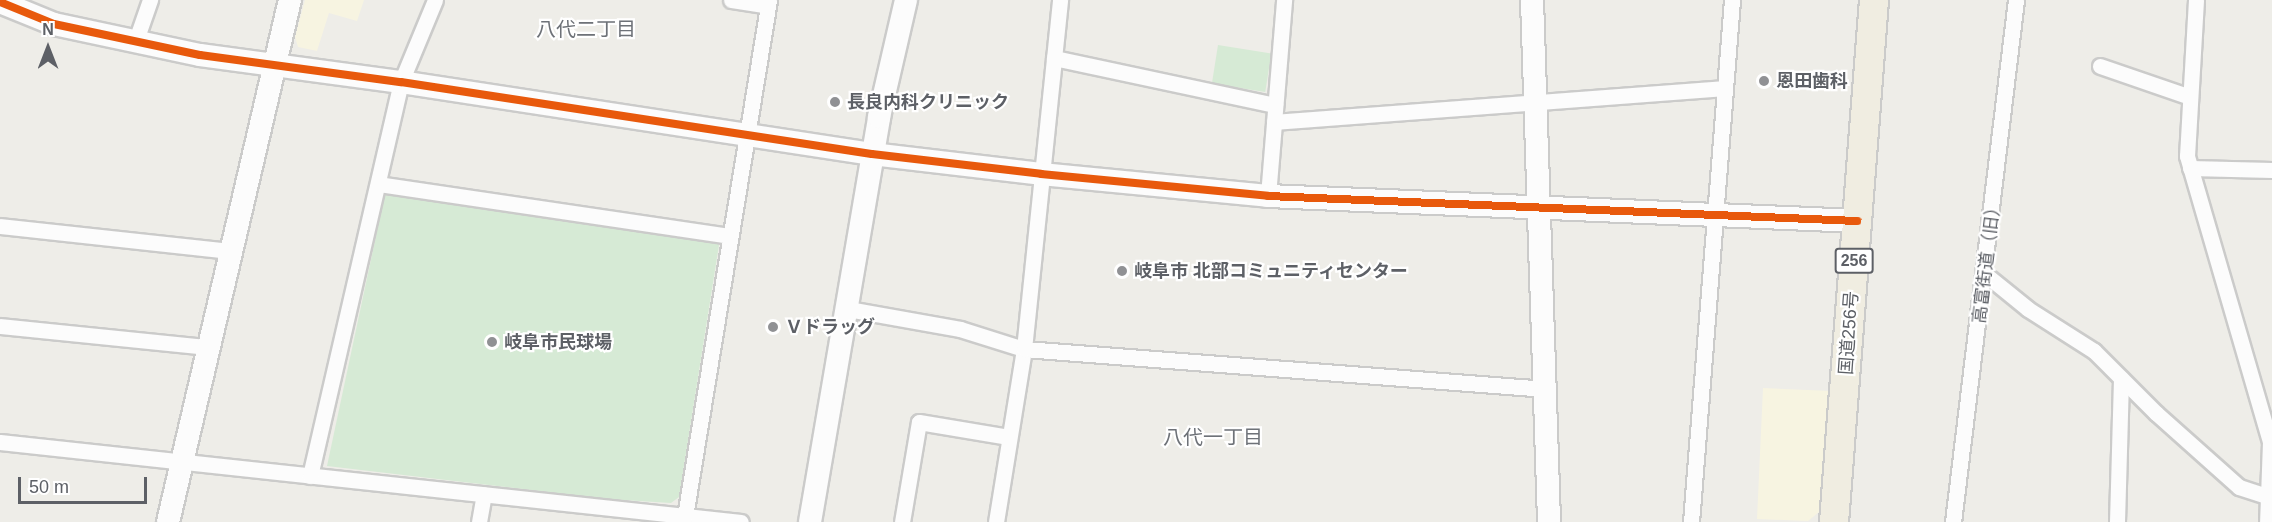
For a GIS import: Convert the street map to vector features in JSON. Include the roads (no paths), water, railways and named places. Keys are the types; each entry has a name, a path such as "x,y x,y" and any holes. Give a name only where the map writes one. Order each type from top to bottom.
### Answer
{"highway":[{"name":"国道256号","path":"1834,522 1874,0"}],"street":[{"path":"135,43 150,0"},
{"path":"168,522 290,0"},
{"path":"310,476 401,82 435,0"},
{"path":"685,516 769,3 731,0"},
{"path":"810,522 848,309 872,154 906,0"},
{"path":"996,522 1024,349 1060,0"},
{"path":"1268,196 1284,0"},
{"path":"1532,0 1549,522"},
{"path":"1691,522 1732,0"},
{"name":"高富街道（旧）","path":"1953,522 1985,274 2016,0"},
{"path":"2196,0 2187,156 2270,442 2270,497 2267,522"},
{"path":"0,2 54,24 135,43 273,66 401,82 872,154 1041,174 1268,196 1857,221"},
{"path":"1054,58 1275,105"},
{"path":"2100,66 2190,97"},
{"path":"1274,122 1725,88"},
{"path":"2190,168 2272,170"},
{"path":"378,184 730,236"},
{"path":"0,226 230,251"},
{"path":"1985,274 2028,309 2094,351 2239,487 2270,497"},
{"path":"848,309 960,329 1024,349 1546,389"},
{"path":"0,326 208,347"},
{"path":"2117,522 2121,378"},
{"path":"902,522 919,422 1010,437"},
{"path":"0,442 741,522"},
{"path":"479,522 484,494"}],"place":[{"name":"恩田歯科","path":"1764,81"},
{"name":"長良内科クリニック","path":"835,102"},
{"name":"岐阜市 北部コミュニティセンター","path":"1122,271"},
{"name":"Ｖドラッグ","path":"773,327"},
{"name":"岐阜市民球場","path":"492,342"}],"district":[{"name":"八代二丁目","path":"586,29"},
{"name":"八代一丁目","path":"1213,437"}]}
